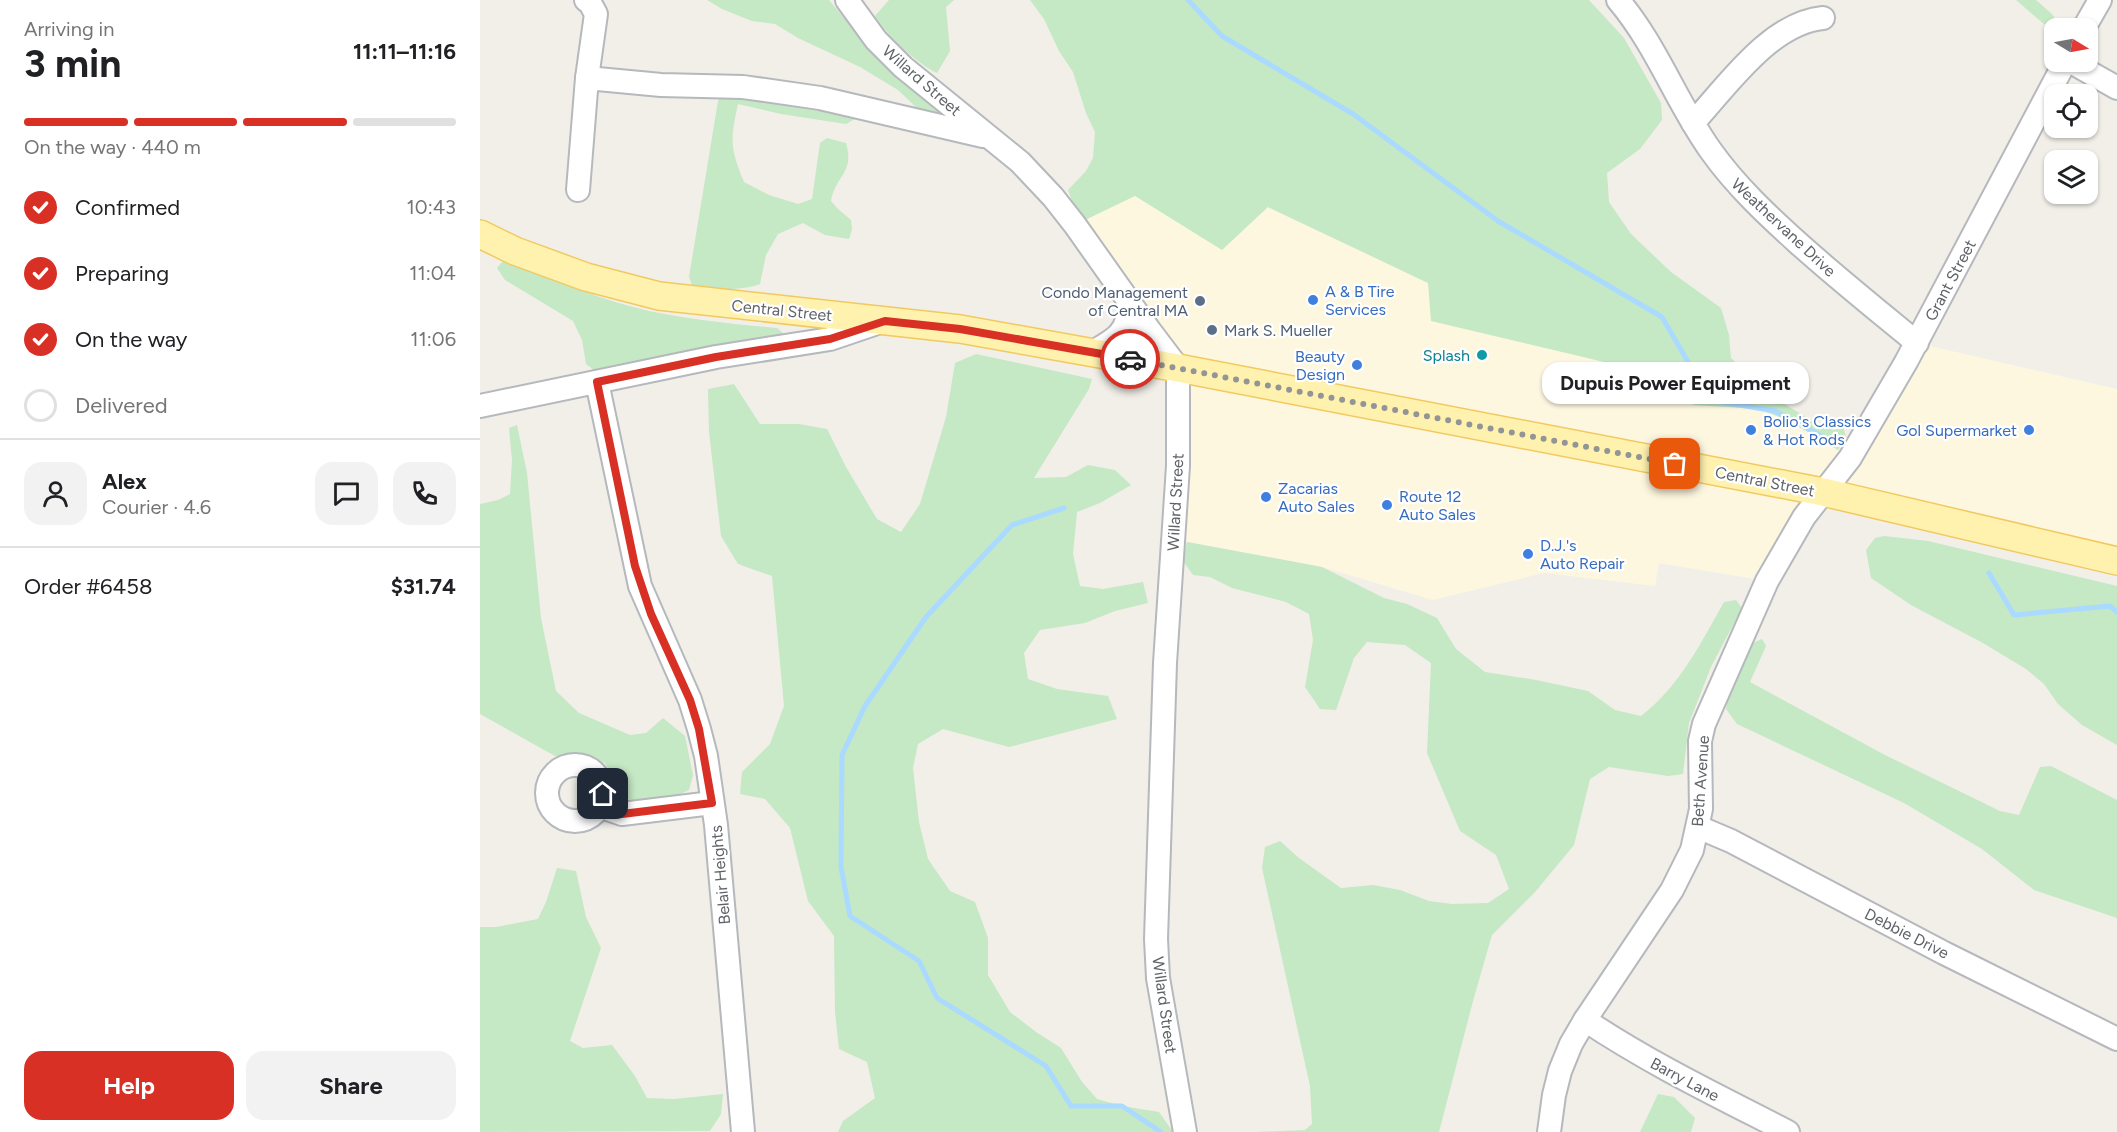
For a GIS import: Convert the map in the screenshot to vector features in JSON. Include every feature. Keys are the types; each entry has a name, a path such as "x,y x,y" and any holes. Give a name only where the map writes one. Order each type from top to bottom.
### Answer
{"main road":[{"name":"Central Street","path":"480,234 515,251 586,277 659,296 960,329 1093,352 1823,492 2117,561"}],"street":[{"path":"578,189 587,78 596,14 586,0"},
{"name":"Willard Street","path":"848,0 876,40 903,67 1020,162 1053,197 1178,368 1178,466 1165,663 1156,939 1158,978 1185,1132"},
{"name":"Weathervane Drive","path":"1617,0 1643,33 1710,150 1728,174 1761,209 1832,273 1917,343"},
{"path":"2090,18 2100,0"},
{"path":"1694,123 1763,47 1792,27 1813,19 1823,18"},
{"name":"Grant Street","path":"1823,492 1850,458 1917,343 2060,72"},
{"path":"2089,72 2117,87"},
{"path":"587,78 661,85 743,87 820,98 991,137"},
{"path":"1093,352 1121,333 1127,323 1129,303"},
{"path":"480,406 716,357 830,339 885,321"},
{"name":"Belair Heights","path":"597,382 635,566 651,614 690,700 699,729 712,803 743,1132"},
{"name":"Beth Avenue","path":"1549,1132 1560,1071 1571,1044 1672,890 1692,850 1701,809 1700,741 1704,724 1767,581 1804,517 1823,492"},
{"path":"599,806 622,814 712,803"},
{"name":"Debbie Drive","path":"1698,827 2117,1039"},
{"name":"Barry Lane","path":"1585,1020 1664,1069 1788,1132"}],"shaded area":[{"path":"1135,195 1222,250 1267,207 1428,283 1792,422 1850,458 1917,343 2117,389 2117,561 1824,492 1767,581 1659,563 1655,586 1544,573 1433,600 1322,567 1173,539 1177,394 1075,225"}],"green space":[{"path":"707,0 829,0 875,55 947,118 920,111 898,90 860,67 798,38 775,24 752,21 722,9"},
{"path":"889,0 954,0 946,7 950,51 937,73 920,63 903,48 875,16"},
{"path":"1030,0 1589,0 1624,38 1661,103 1662,120 1640,149 1607,173 1609,202 1631,234 1671,272 1721,308 1729,335 1731,358 1770,395 1819,425 1842,423 1846,437 1838,450 1792,422 1759,409 1694,405 1670,394 1638,370 1431,321 1428,283 1268,207 1222,250 1135,196 1085,220 1074,206 1068,190 1086,171 1093,158 1095,132 1086,113 1073,72 1059,51 1044,19"},
{"path":"2016,0 2036,0 2055,18 2044,18 2044,24"},
{"path":"722,93 850,113 855,119 846,124 781,114 738,104 733,136 736,161 744,182 769,195 798,204 812,199 820,143 827,138 846,143 848,161 831,201 851,220 852,230 849,239 825,235 803,223 778,234 766,255 760,284 736,289 699,287 692,285 689,277 718,101"},
{"path":"502,262 511,262 631,307 697,319 777,328 783,333 781,337 598,373 586,364 582,340 573,321 505,280 497,268"},
{"path":"976,354 1092,379 1089,389 1034,478 1066,477 1088,465 1115,470 1131,485 1100,503 1077,512 1073,554 1080,586 1103,589 1143,582 1148,603 1115,611 1085,623 1040,630 1024,653 1028,679 1057,689 1108,696 1117,719 1009,747 943,729 918,744 913,768 919,822 928,859 950,891 975,902 988,938 988,975 1010,1012 1061,1048 1082,1082 1097,1099 1159,1112 1173,1132 838,1132 843,1121 875,1098 867,1062 839,1049 835,1012 834,936 808,901 790,828 765,799 740,794 742,772 770,744 784,706 772,576 738,564 721,536 709,432 708,389 734,384 760,424 799,424 827,429 846,467 877,519 901,532 920,504 946,417 955,363"},
{"path":"517,425 527,473 541,618 556,691 579,713 630,735 646,733 663,718 685,736 693,775 689,790 658,800 625,799 605,763 581,756 555,756 480,714 480,504 498,500 510,494 512,460 509,428"},
{"path":"1884,536 1928,541 2117,586 2117,745 2082,725 2058,704 2044,684 2026,669 1983,643 1911,605 1871,578 1866,550 1875,538"},
{"path":"1187,542 1322,567 1384,598 1407,604 1437,618 1456,649 1485,672 1588,691 1615,710 1641,716 1667,692 1678,678 1724,602 1736,600 1742,608 1711,667 1689,723 1683,774 1668,776 1609,767 1590,779 1574,845 1535,892 1492,935 1439,1132 1256,1132 1305,1130 1312,1124 1310,1086 1262,868 1265,847 1280,841 1299,858 1341,888 1373,885 1400,890 1429,901 1452,904 1488,903 1509,889 1496,855 1460,831 1427,753 1431,663 1405,645 1367,642 1354,658 1336,710 1320,709 1305,687 1313,640 1309,614 1286,602 1232,588 1210,577 1193,575 1183,561"},
{"path":"1762,639 1766,646 1750,682 1885,755 2000,811 2019,815 2040,767 2051,766 2117,800 2117,918 2034,890 1982,849 1904,803 1737,724 1726,709 1728,696 1753,643"},
{"path":"557,868 576,871 586,917 601,948 570,1041 583,1048 612,1045 635,1076 647,1098 674,1099 723,1094 721,1114 710,1131 480,1132 480,927 496,927 538,919"},
{"path":"1658,1094 1674,1097 1695,1118 1691,1132 1640,1132"}],"waterway":[{"path":"1188,0 1222,36 1353,114 1498,221 1662,317 1710,400 1775,411 1830,441"},
{"path":"1064,508 1012,525 926,617 865,706 842,755 841,867 850,916 919,961 937,998 1046,1066 1071,1106 1122,1106 1161,1132"},
{"path":"1989,573 2014,615 2110,606 2117,612"}],"way so far":[{"path":"1130,359 1675,464"}],"place":[{"name":"A & B Tire Services","path":"1313,300"},
{"name":"Condo Management of Central MA","path":"1200,301"},
{"name":"Mark S. Mueller","path":"1212,330"},
{"name":"Splash","path":"1482,355"},
{"name":"Beauty Design","path":"1357,365"},
{"name":"Bolio's Classics & Hot Rods","path":"1751,430"},
{"name":"Gol Supermarket","path":"2029,430"},
{"name":"Dupuis Power Equipment","path":"1675,464"},
{"name":"Zacarias Auto Sales","path":"1266,497"},
{"name":"Route 12 Auto Sales","path":"1387,505"},
{"name":"D.J.'s Auto Repair","path":"1528,554"}],"route":[{"path":"603,794 599,806 622,814 712,803 706,756 690,700 640,586 597,382 716,357 830,339 885,321 960,329 1130,359"}]}
